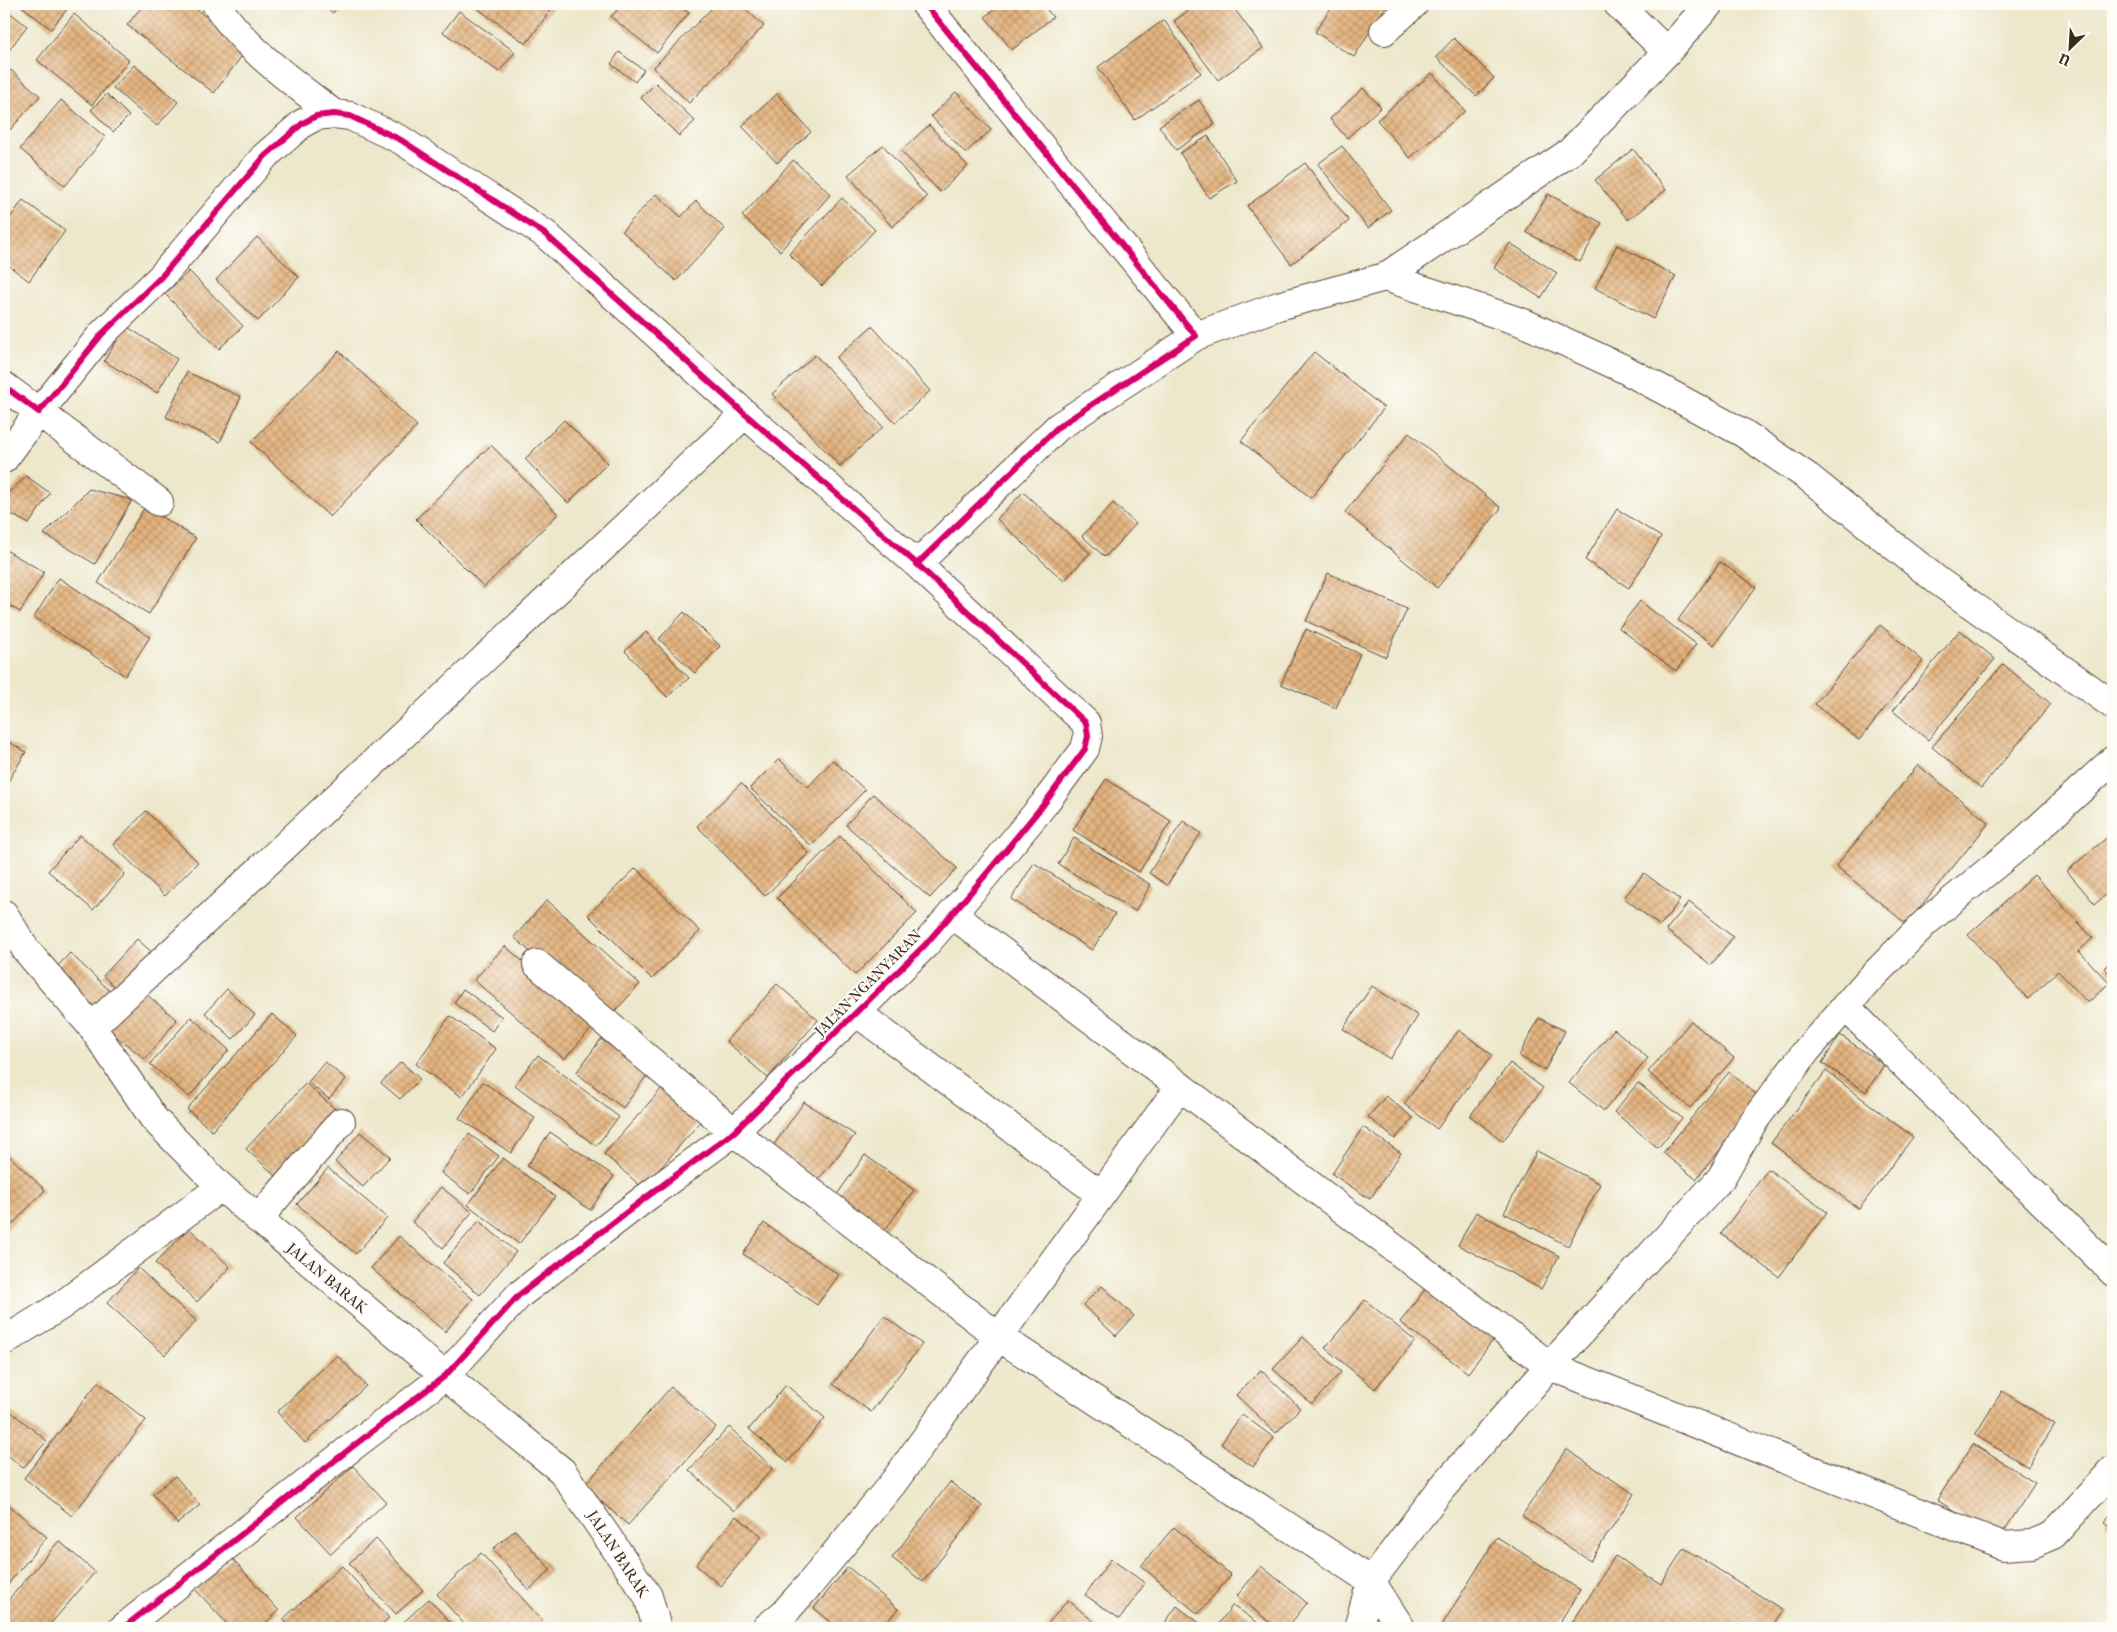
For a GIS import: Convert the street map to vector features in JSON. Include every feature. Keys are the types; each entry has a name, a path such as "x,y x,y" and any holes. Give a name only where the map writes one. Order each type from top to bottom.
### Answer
{"street":[{"path":"216,4 236,30 278,70 334,114"},
{"path":"924,4 1196,336"},
{"path":"1384,31 1414,4"},
{"path":"1618,4 1667,52"},
{"path":"917,564 1058,427 1196,336 1278,306 1385,277 1570,152 1667,52 1709,4"},
{"path":"4,459 102,334 161,278 265,156 303,123 316,116 334,114"},
{"name":"JALAN NGANYARAN","path":"123,1628 445,1376 519,1295 734,1132 925,945 1044,804 1085,748 1088,736 1086,723 917,564 745,414 545,234 401,140 350,116 334,114"},
{"path":"1385,277 1524,323 1624,369 1743,433 1808,477 1938,581 2113,705"},
{"path":"4,386 159,502"},
{"path":"92,1027 745,414"},
{"path":"1358,1628 1371,1581 1441,1489 1721,1178 1754,1122 1807,1050 1845,1006 1926,922 2021,844 2113,760"},
{"name":"JALAN BARAK","path":"4,914 26,950 92,1027 154,1118 221,1187 445,1376 562,1471 648,1596 657,1628"},
{"path":"952,914 1550,1366 2003,1546 2032,1544 2053,1535 2113,1470"},
{"path":"538,964 734,1132 1000,1337 1371,1581 1402,1628"},
{"path":"1845,1006 2113,1272"},
{"path":"856,1012 1100,1194"},
{"path":"766,1628 784,1613 810,1584 893,1483 1000,1337 1100,1194 1180,1086"},
{"path":"258,1219 341,1122"},
{"path":"4,1341 62,1305 221,1187"}],"building":[{"path":"19,4 71,4 51,29"},
{"path":"144,4 190,4 247,49 214,93 127,25"},
{"path":"320,4 339,4 333,13"},
{"path":"472,4 555,4 526,44"},
{"path":"622,4 676,4 689,13 657,53 611,17"},
{"path":"716,4 740,4 764,26 689,103 653,68"},
{"path":"1001,4 1042,4 1053,17 1012,50 985,17"},
{"path":"1198,4 1231,4 1263,48 1218,80 1174,21"},
{"path":"1333,4 1387,4 1354,57 1315,32"},
{"path":"4,8 27,26 4,57"},
{"path":"459,11 515,52 499,72 443,32"},
{"path":"74,14 129,60 92,105 37,60"},
{"path":"1164,20 1201,73 1135,120 1098,67"},
{"path":"1454,38 1494,78 1476,96 1436,57"},
{"path":"619,52 644,70 635,82 611,64"},
{"path":"134,65 178,102 157,126 113,88"},
{"path":"11,70 40,96 9,131 4,127 4,79"},
{"path":"1432,73 1465,111 1410,158 1377,120"},
{"path":"656,83 695,121 679,136 641,98"},
{"path":"1363,88 1381,107 1347,138 1330,119"},
{"path":"956,92 991,130 965,153 931,116"},
{"path":"107,94 129,116 113,132 91,110"},
{"path":"777,94 811,132 777,163 742,126"},
{"path":"61,100 105,137 65,186 20,149"},
{"path":"1199,100 1215,124 1176,150 1159,126"},
{"path":"929,125 968,166 940,192 901,151"},
{"path":"1208,136 1237,181 1209,198 1180,153"},
{"path":"883,145 927,197 892,227 848,175"},
{"path":"1342,146 1391,210 1368,228 1318,164"},
{"path":"1633,149 1666,190 1628,220 1595,180"},
{"path":"793,160 831,194 780,251 742,216"},
{"path":"1305,163 1349,221 1291,264 1247,206"},
{"path":"656,194 681,217 696,201 725,229 676,281 622,231"},
{"path":"1548,194 1602,223 1580,262 1526,232"},
{"path":"842,198 875,230 822,286 789,254"},
{"path":"23,200 65,231 29,281 4,262 4,226"},
{"path":"257,237 299,277 258,321 216,280"},
{"path":"1510,243 1557,273 1541,298 1494,268"},
{"path":"1617,245 1676,276 1653,319 1595,288"},
{"path":"189,271 243,326 219,349 165,294"},
{"path":"126,326 177,359 157,393 104,361"},
{"path":"872,326 930,391 895,423 836,358"},
{"path":"339,351 417,426 330,517 251,442"},
{"path":"1314,352 1384,408 1311,498 1241,441"},
{"path":"815,355 883,427 840,466 772,394"},
{"path":"187,372 241,397 220,442 166,417"},
{"path":"564,420 608,463 568,503 525,459"},
{"path":"1409,433 1501,508 1437,588 1345,512"},
{"path":"491,445 558,514 484,587 416,519"},
{"path":"26,476 50,493 29,524 4,510 4,497"},
{"path":"89,489 132,500 95,564 44,534"},
{"path":"1023,492 1090,553 1064,581 997,519"},
{"path":"1113,503 1136,524 1105,557 1082,536"},
{"path":"145,507 196,538 149,614 98,583"},
{"path":"1617,509 1661,537 1629,588 1585,560"},
{"path":"4,549 44,572 20,612 4,602"},
{"path":"1720,562 1756,587 1714,645 1678,620"},
{"path":"1328,573 1407,609 1386,657 1306,621"},
{"path":"59,578 150,637 125,676 34,617"},
{"path":"1640,601 1696,644 1676,671 1619,628"},
{"path":"684,612 720,646 695,673 659,639"},
{"path":"1880,625 1923,661 1859,740 1815,704"},
{"path":"1306,629 1360,654 1336,708 1281,684"},
{"path":"1960,630 1995,659 1928,740 1893,711"},
{"path":"646,632 689,678 667,697 625,651"},
{"path":"2003,664 2051,704 1981,788 1932,747"},
{"path":"4,739 26,752 4,788"},
{"path":"779,759 808,787 833,760 865,790 811,846 750,788"},
{"path":"1918,765 1989,823 1906,924 1836,866"},
{"path":"1106,779 1171,821 1139,872 1073,830"},
{"path":"741,783 809,853 765,896 697,826"},
{"path":"873,794 957,868 930,898 846,825"},
{"path":"146,811 198,862 165,896 113,845"},
{"path":"1183,821 1201,833 1167,885 1149,873"},
{"path":"80,835 125,874 93,910 48,871"},
{"path":"2110,835 2113,840 2113,889 2095,904 2067,871"},
{"path":"840,836 917,913 855,975 777,898"},
{"path":"1074,838 1151,885 1135,911 1058,864"},
{"path":"1034,863 1115,914 1092,950 1011,899"},
{"path":"636,868 700,931 652,979 588,915"},
{"path":"1644,873 1680,900 1660,926 1624,898"},
{"path":"2034,875 2093,938 2079,951 2109,983 2088,1003 2058,971 2028,999 1968,935"},
{"path":"547,900 640,984 606,1021 514,937"},
{"path":"1689,902 1733,937 1711,965 1666,930"},
{"path":"137,939 156,956 122,994 103,976"},
{"path":"505,946 595,1025 564,1059 474,980"},
{"path":"70,953 111,992 95,1008 55,969"},
{"path":"2113,959 2113,977 2104,968"},
{"path":"777,984 818,1020 768,1078 726,1041"},
{"path":"1372,986 1418,1016 1390,1059 1343,1029"},
{"path":"140,989 177,1020 145,1059 107,1029"},
{"path":"227,989 255,1015 233,1039 205,1013"},
{"path":"463,989 502,1017 492,1031 454,1003"},
{"path":"272,1014 297,1036 212,1131 187,1109"},
{"path":"450,1016 496,1049 462,1097 416,1064"},
{"path":"191,1017 229,1050 189,1097 150,1064"},
{"path":"1539,1018 1565,1031 1545,1070 1519,1056"},
{"path":"1691,1021 1734,1058 1690,1108 1648,1072"},
{"path":"1614,1029 1648,1058 1604,1111 1569,1083"},
{"path":"1459,1030 1492,1055 1437,1129 1404,1104"},
{"path":"1840,1035 1884,1065 1866,1092 1822,1063"},
{"path":"601,1039 648,1074 623,1108 576,1073"},
{"path":"538,1055 619,1117 596,1146 515,1085"},
{"path":"325,1062 346,1079 329,1099 308,1082"},
{"path":"401,1062 420,1079 400,1099 381,1083"},
{"path":"1510,1063 1543,1088 1503,1141 1470,1116"},
{"path":"1826,1071 1913,1137 1859,1209 1771,1143"},
{"path":"1729,1072 1762,1099 1696,1179 1663,1153"},
{"path":"670,1079 708,1113 643,1188 604,1154"},
{"path":"483,1082 535,1118 511,1153 459,1118"},
{"path":"306,1083 336,1110 276,1176 246,1149"},
{"path":"1638,1083 1682,1118 1658,1148 1614,1112"},
{"path":"1386,1096 1413,1118 1395,1139 1368,1117"},
{"path":"804,1102 855,1135 813,1186 768,1153"},
{"path":"1363,1127 1401,1153 1370,1199 1332,1174"},
{"path":"360,1132 390,1157 363,1187 335,1162"},
{"path":"550,1132 614,1176 590,1210 527,1166"},
{"path":"469,1134 499,1156 470,1194 441,1173"},
{"path":"4,1151 45,1190 4,1233"},
{"path":"1537,1151 1600,1184 1568,1246 1504,1213"},
{"path":"865,1155 914,1190 880,1237 831,1203"},
{"path":"503,1158 555,1197 519,1244 468,1205"},
{"path":"328,1168 387,1218 356,1254 297,1204"},
{"path":"1768,1169 1827,1212 1779,1277 1721,1234"},
{"path":"441,1187 472,1212 443,1248 412,1222"},
{"path":"1476,1212 1559,1256 1541,1289 1458,1245"},
{"path":"479,1221 516,1252 480,1295 443,1263"},
{"path":"764,1223 839,1275 817,1305 743,1254"},
{"path":"189,1228 230,1267 197,1302 155,1263"},
{"path":"399,1236 473,1299 445,1332 371,1268"},
{"path":"138,1268 196,1321 165,1355 107,1303"},
{"path":"1429,1284 1496,1336 1468,1373 1400,1322"},
{"path":"1102,1286 1134,1316 1116,1336 1083,1305"},
{"path":"1365,1300 1415,1341 1375,1389 1325,1348"},
{"path":"884,1316 922,1344 871,1412 833,1384"},
{"path":"1303,1337 1341,1372 1312,1404 1273,1369"},
{"path":"337,1355 366,1386 305,1443 277,1412"},
{"path":"1261,1370 1300,1408 1276,1433 1236,1395"},
{"path":"98,1382 146,1420 72,1516 24,1478"},
{"path":"786,1385 825,1418 788,1462 749,1429"},
{"path":"671,1387 716,1427 628,1525 584,1486"},
{"path":"2002,1391 2055,1424 2028,1467 1975,1435"},
{"path":"4,1406 47,1441 23,1468 4,1452"},
{"path":"1242,1414 1274,1438 1253,1467 1221,1444"},
{"path":"729,1427 773,1468 734,1511 689,1470"},
{"path":"1973,1444 2035,1483 1999,1539 1937,1500"},
{"path":"1566,1449 1634,1494 1590,1561 1522,1516"},
{"path":"353,1466 386,1502 331,1554 297,1517"},
{"path":"175,1476 200,1505 177,1524 153,1494"},
{"path":"950,1482 982,1506 923,1582 892,1558"},
{"path":"4,1503 47,1537 4,1589"},
{"path":"2113,1511 2113,1530 2104,1523"},
{"path":"736,1516 762,1536 721,1586 696,1565"},
{"path":"1174,1527 1231,1575 1198,1614 1141,1566"},
{"path":"515,1530 551,1570 529,1590 493,1549"},
{"path":"1497,1537 1580,1590 1556,1628 1440,1628"},
{"path":"376,1539 423,1590 396,1614 349,1563"},
{"path":"59,1541 95,1572 47,1628 4,1628 4,1605"},
{"path":"1684,1548 1783,1610 1771,1628 1569,1628 1615,1556 1661,1584"},
{"path":"481,1553 543,1621 536,1628 468,1628 437,1594"},
{"path":"231,1557 279,1611 260,1628 231,1628 195,1589"},
{"path":"1111,1559 1145,1583 1120,1619 1085,1595"},
{"path":"342,1566 389,1618 377,1628 291,1628 283,1619"},
{"path":"1261,1566 1307,1603 1287,1628 1277,1628 1237,1596"},
{"path":"848,1567 898,1609 882,1628 838,1628 814,1608"},
{"path":"429,1599 455,1628 397,1628"},
{"path":"1068,1600 1101,1628 1044,1628"},
{"path":"1233,1605 1265,1628 1222,1628 1218,1625"},
{"path":"1177,1606 1206,1628 1161,1628"}],"cycle path":[{"path":"4,386 39,412 102,334 161,277 265,156 303,123 316,116 334,114 350,116 401,140 545,234 745,414 917,564 1058,427 1196,336 925,4"},
{"path":"123,1628 445,1376 519,1295 734,1132 925,945 1044,804 1085,749 1088,736 1086,723 917,564"}]}
